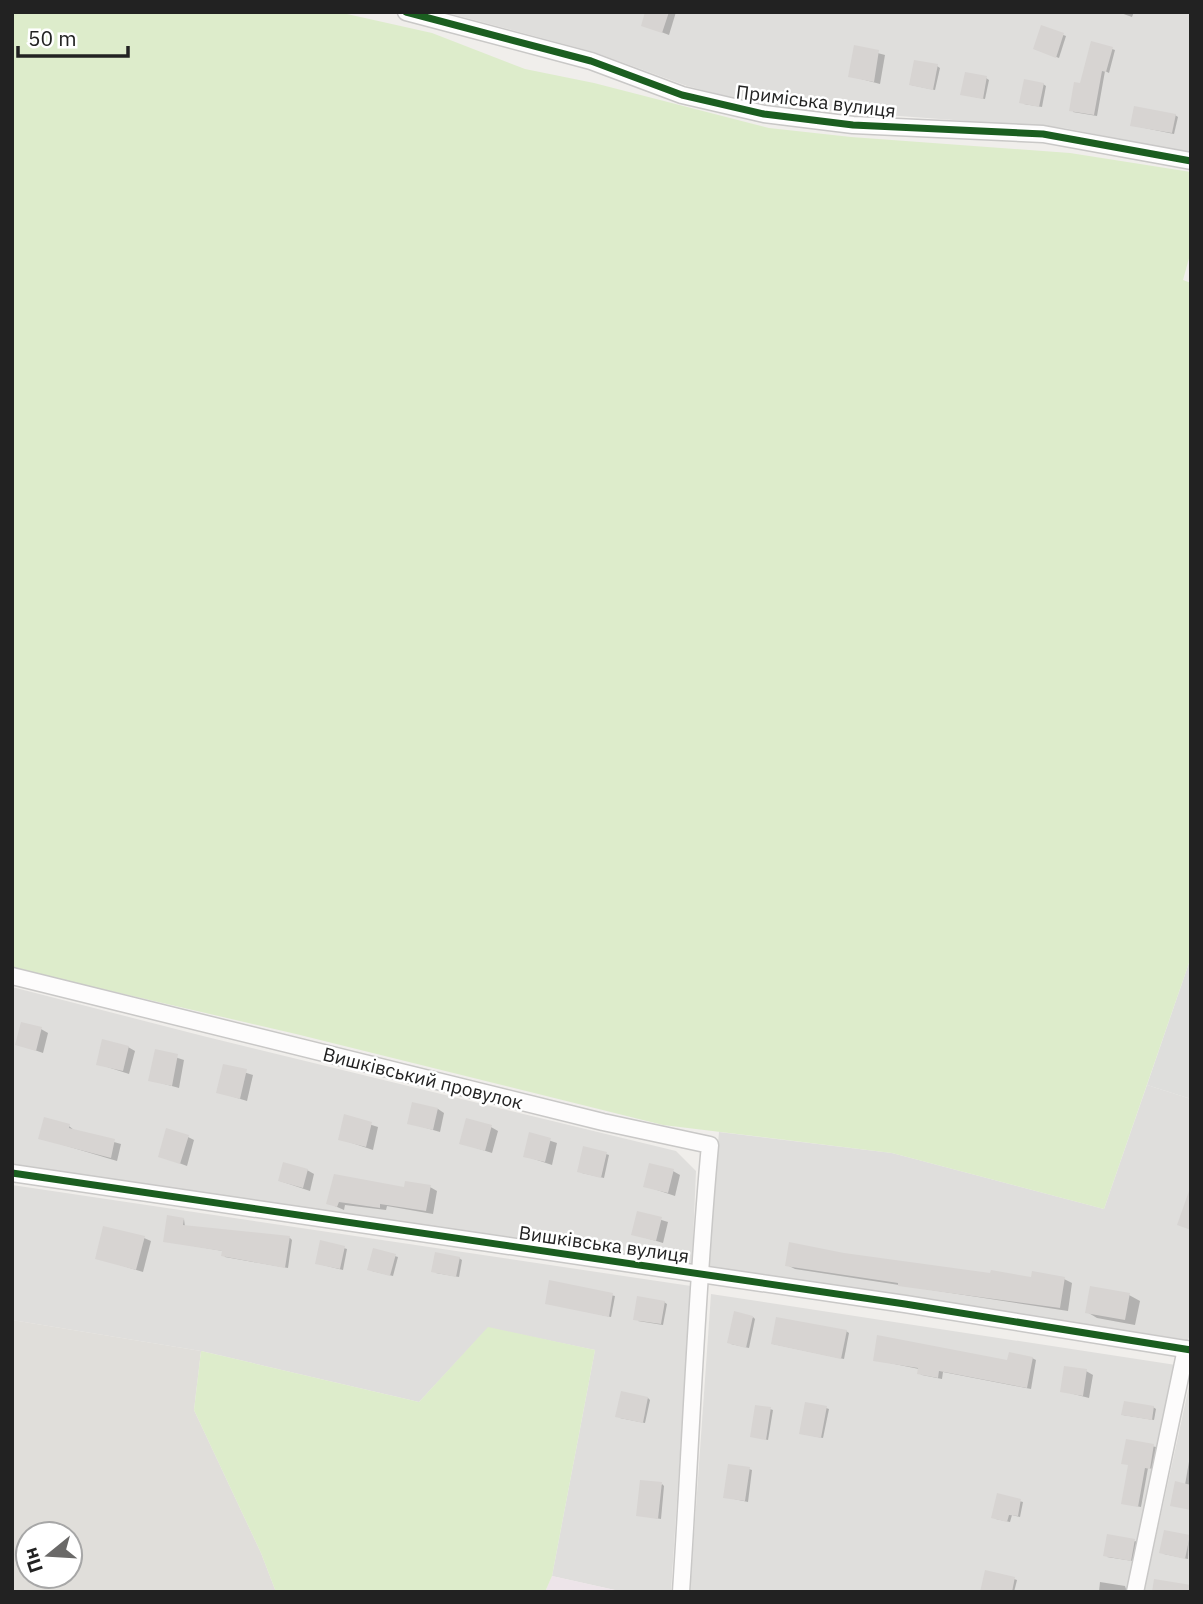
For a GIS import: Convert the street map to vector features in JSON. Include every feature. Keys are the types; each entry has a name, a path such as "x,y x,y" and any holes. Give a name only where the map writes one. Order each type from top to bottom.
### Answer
{"street":[{"name":"Приміська вулиця","path":"406,12 591,61 682,95 764,114 853,125 1043,134 1191,161"},
{"name":"Вишківський провулок","path":"12,976 603,1122 710,1145 698,1273"},
{"name":"Вишківська вулиця","path":"12,1173 698,1273 1189,1349 1135,1592"},
{"name":"Вишківська вулиця","path":"681,1592 694,1400 698,1273"}],"shaded area":[{"path":"444,12 1191,12 1191,153 1064,128 764,106 687,86 594,52"},
{"path":"1191,957 1191,1099 1147,1085"},
{"path":"12,987 676,1151 696,1171 692,1263 12,1166"},
{"path":"1147,1085 1191,1099 1191,1331 1188,1340 707,1266 719,1132 892,1153 1104,1209"},
{"path":"12,1185 691,1286 671,1592 624,1592 552,1576 595,1350 488,1328 419,1402 201,1351 12,1320"},
{"path":"711,1294 1176,1365 1129,1592 690,1592"},
{"path":"12,1320 201,1351 194,1410 261,1553 276,1592 12,1592"},
{"path":"1191,1377 1191,1592 1144,1592"},
{"path":"552,1576 624,1592 545,1592"}],"green space":[{"path":"12,12 338,12 432,33 525,69 594,83 769,128 851,137 1070,153 1191,172 1191,251 1183,280 1191,283 1191,957 1104,1209 892,1153 663,1125 296,1034 12,968"},
{"path":"488,1327 595,1350 552,1576 545,1592 276,1592 261,1553 194,1410 201,1351 419,1402"}],"building":[{"path":"645,12 669,12 662,33 641,26"},
{"path":"1041,25 1064,33 1056,58 1033,49"},
{"path":"1091,41 1113,47 1106,72 1102,71 1094,115 1069,111 1074,82 1080,83"},
{"path":"854,45 879,50 874,82 848,77"},
{"path":"914,60 938,64 933,90 909,85"},
{"path":"965,72 987,76 983,99 960,95"},
{"path":"1024,79 1044,83 1039,107 1019,103"},
{"path":"1134,106 1176,114 1172,133 1130,126"},
{"path":"21,1022 42,1027 36,1051 15,1045"},
{"path":"102,1039 129,1046 123,1071 96,1065"},
{"path":"155,1049 178,1054 172,1086 148,1081"},
{"path":"223,1064 247,1069 240,1099 216,1093"},
{"path":"412,1102 438,1108 433,1130 407,1124"},
{"path":"344,1114 372,1122 366,1147 338,1140"},
{"path":"44,1117 70,1124 69,1128 115,1139 111,1158 38,1139"},
{"path":"466,1118 492,1125 485,1151 459,1144"},
{"path":"166,1128 189,1135 180,1164 158,1157"},
{"path":"529,1132 551,1138 545,1162 523,1157"},
{"path":"583,1146 607,1152 601,1178 577,1172"},
{"path":"283,1162 308,1169 303,1188 278,1181"},
{"path":"649,1163 674,1169 668,1193 643,1187"},
{"path":"334,1174 404,1187 405,1181 431,1185 426,1211 380,1204 380,1208 339,1202 337,1207 326,1204"},
{"path":"1189,1191 1191,1192 1191,1230 1177,1225"},
{"path":"637,1211 662,1217 656,1241 631,1235"},
{"path":"167,1215 184,1218 183,1225 290,1236 285,1268 221,1256 222,1251 163,1242"},
{"path":"103,1226 145,1236 136,1270 95,1259"},
{"path":"320,1240 345,1246 340,1269 315,1264"},
{"path":"789,1242 844,1253 990,1273 991,1270 1031,1277 1032,1271 1065,1277 1060,1308 898,1286 898,1283 785,1266"},
{"path":"373,1248 396,1254 390,1276 367,1270"},
{"path":"435,1252 460,1257 456,1277 431,1272"},
{"path":"549,1280 613,1293 609,1317 545,1304"},
{"path":"1090,1286 1130,1293 1125,1320 1085,1313"},
{"path":"637,1296 665,1301 661,1324 633,1320"},
{"path":"734,1311 753,1316 746,1348 727,1343"},
{"path":"776,1317 847,1330 841,1359 771,1344"},
{"path":"877,1335 1007,1360 1009,1352 1033,1357 1027,1388 939,1371 938,1378 917,1374 918,1368 873,1361"},
{"path":"1064,1366 1087,1369 1083,1396 1060,1392"},
{"path":"621,1391 648,1397 643,1423 615,1417"},
{"path":"1124,1401 1154,1406 1152,1420 1121,1415"},
{"path":"805,1402 827,1406 821,1438 799,1434"},
{"path":"755,1405 771,1407 766,1440 750,1437"},
{"path":"1126,1439 1154,1444 1150,1469 1145,1468 1138,1507 1121,1504 1128,1465 1121,1464"},
{"path":"728,1464 750,1467 745,1501 723,1498"},
{"path":"640,1480 662,1482 658,1519 636,1516"},
{"path":"1175,1481 1191,1485 1191,1510 1170,1506"},
{"path":"997,1493 1021,1499 1018,1516 1009,1515 1007,1522 991,1518"},
{"path":"1164,1530 1190,1535 1185,1559 1159,1553"},
{"path":"1107,1534 1135,1539 1131,1561 1103,1556"},
{"path":"985,1570 1015,1577 1012,1592 980,1592"},
{"path":"1154,1579 1191,1585 1190,1592 1152,1592"}],"cycle path":[{"path":"406,12 591,61 682,95 764,114 853,125 1043,134 1191,161"},
{"path":"12,1173 905,1304 1191,1350"}]}
